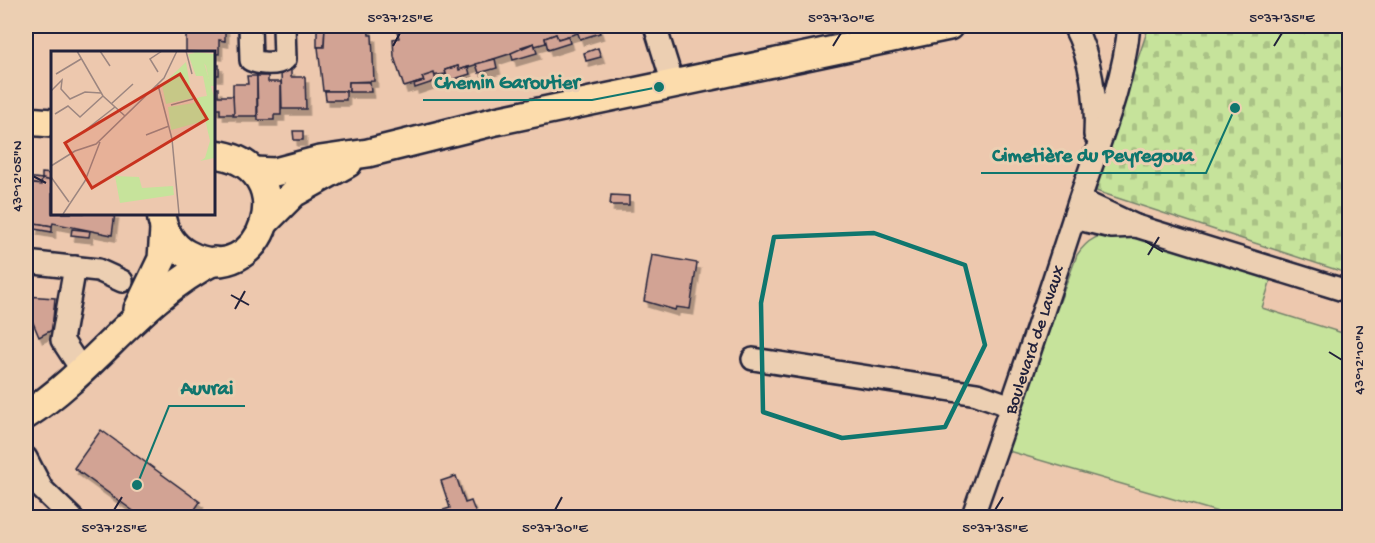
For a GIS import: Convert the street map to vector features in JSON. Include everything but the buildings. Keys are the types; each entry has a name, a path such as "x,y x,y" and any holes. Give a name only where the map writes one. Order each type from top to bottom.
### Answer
{"main road":[{"path":"254,171 275,171 320,160 368,153 496,121 949,26"},
{"path":"26,121 51,123"},
{"path":"162,221 173,242 184,252 198,259 214,261 231,259 247,250 259,237 266,221 294,193 368,153"},
{"path":"214,154 234,158 254,171 266,194 266,221"},
{"path":"132,322 162,259 162,221"},
{"path":"26,415 45,403 132,322 190,273 214,261"}],"street":[{"path":"250,26 251,60 256,62 281,62 285,59 284,26"},
{"path":"655,26 673,84"},
{"name":"Boulevard de Lavaux","path":"1074,26 1090,72 1096,111 1093,160"},
{"name":"Boulevard de Lavaux","path":"972,518 1120,76 1129,26"},
{"path":"1090,72 1105,72 1120,76"},
{"path":"1077,209 1350,292"},
{"path":"26,262 98,270 122,281"},
{"path":"75,267 62,340 81,369"},
{"path":"753,359 977,394 1011,406"},
{"path":"26,458 42,489 72,518"}],"highlighted area":[{"path":"874,233 965,265 985,345 945,427 842,438 763,412 761,303 774,237"}],"green space":[{"path":"1149,26 1349,26 1349,274 1093,190"},
{"path":"1119,231 1271,279 1262,308 1349,335 1349,517 1235,517 1005,450 1077,255 1095,238"}],"place":[{"name":"Chemin Garoutier","path":"659,87"},
{"name":"Cimetière du Peyregoua","path":"1235,108"},
{"name":"Auvrai","path":"137,485"}]}
